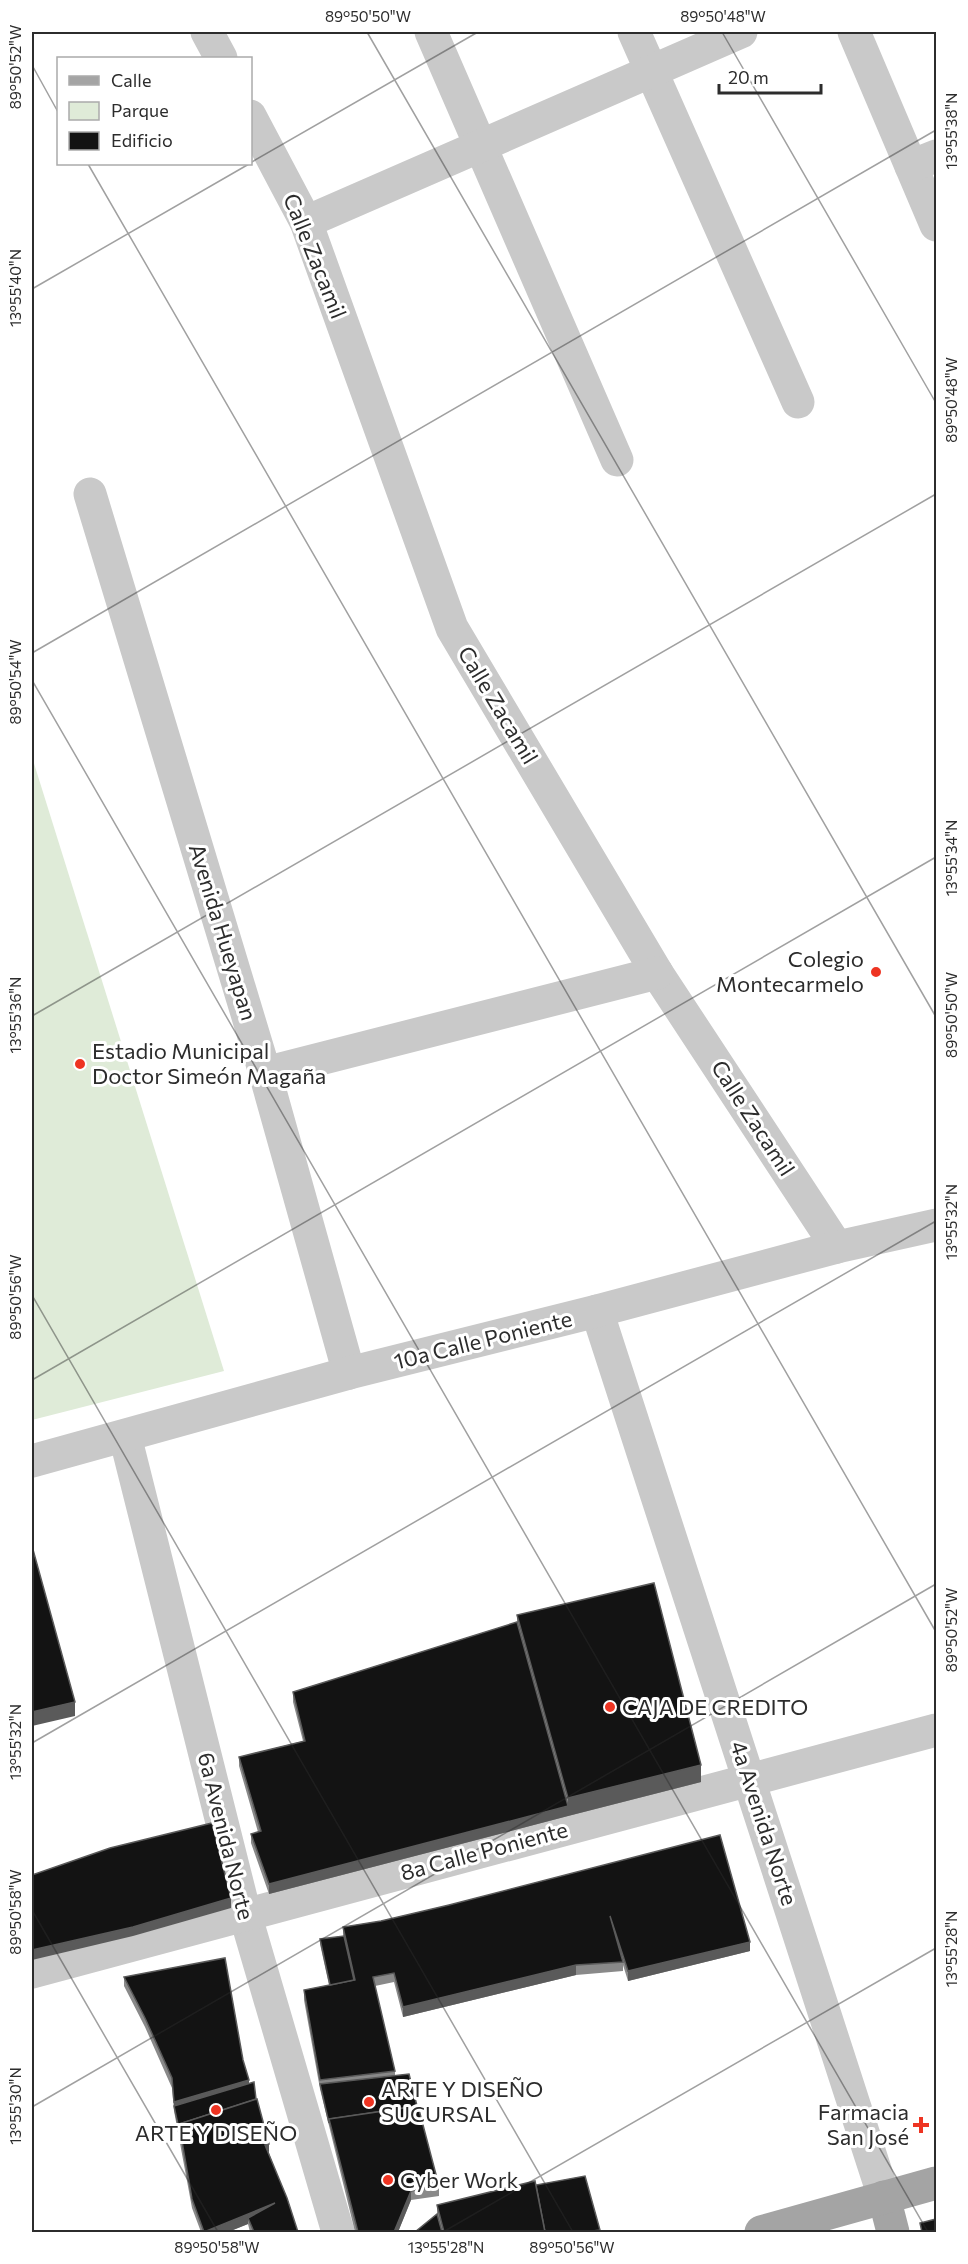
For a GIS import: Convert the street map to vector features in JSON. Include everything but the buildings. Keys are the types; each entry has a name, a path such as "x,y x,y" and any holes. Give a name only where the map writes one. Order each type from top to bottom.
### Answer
{"main road":[{"path":"761,2232 936,2183"},
{"name":"4a Avenida Norte","path":"884,2197 893,2232"}],"street":[{"path":"207,32 220,57"},
{"path":"431,32 617,460"},
{"path":"634,32 798,402"},
{"path":"306,222 741,32"},
{"path":"854,32 924,161 936,225"},
{"name":"Calle Zacamil","path":"252,120 306,222 452,628 657,973 837,1248"},
{"name":"Avenida Hueyapan","path":"90,494 265,1073 349,1373"},
{"path":"265,1073 657,973"},
{"name":"10a Calle Poniente","path":"32,1461 349,1373 837,1248 936,1225"},
{"name":"4a Avenida Norte","path":"597,1311 884,2197"},
{"name":"6a Avenida Norte","path":"125,1436 245,1914 338,2232"},
{"name":"8a Calle Poniente","path":"32,1972 936,1730"}],"green space":[{"name":"Estadio Municipal Doctor Simeón Magaña","path":"32,757 224,1371 32,1420"}],"place":[{"name":"Colegio Montecarmelo","path":"876,972"},
{"name":"Estadio Municipal Doctor Simeón Magaña","path":"80,1064"},
{"name":"CAJA DE CREDITO","path":"610,1707"},
{"name":"ARTE Y DISEÑO SUCURSAL","path":"369,2102"},
{"name":"ARTE Y DISEÑO","path":"216,2110"},
{"name":"Farmacia San José","path":"921,2125"},
{"name":"Cyber Work","path":"388,2180"}]}
